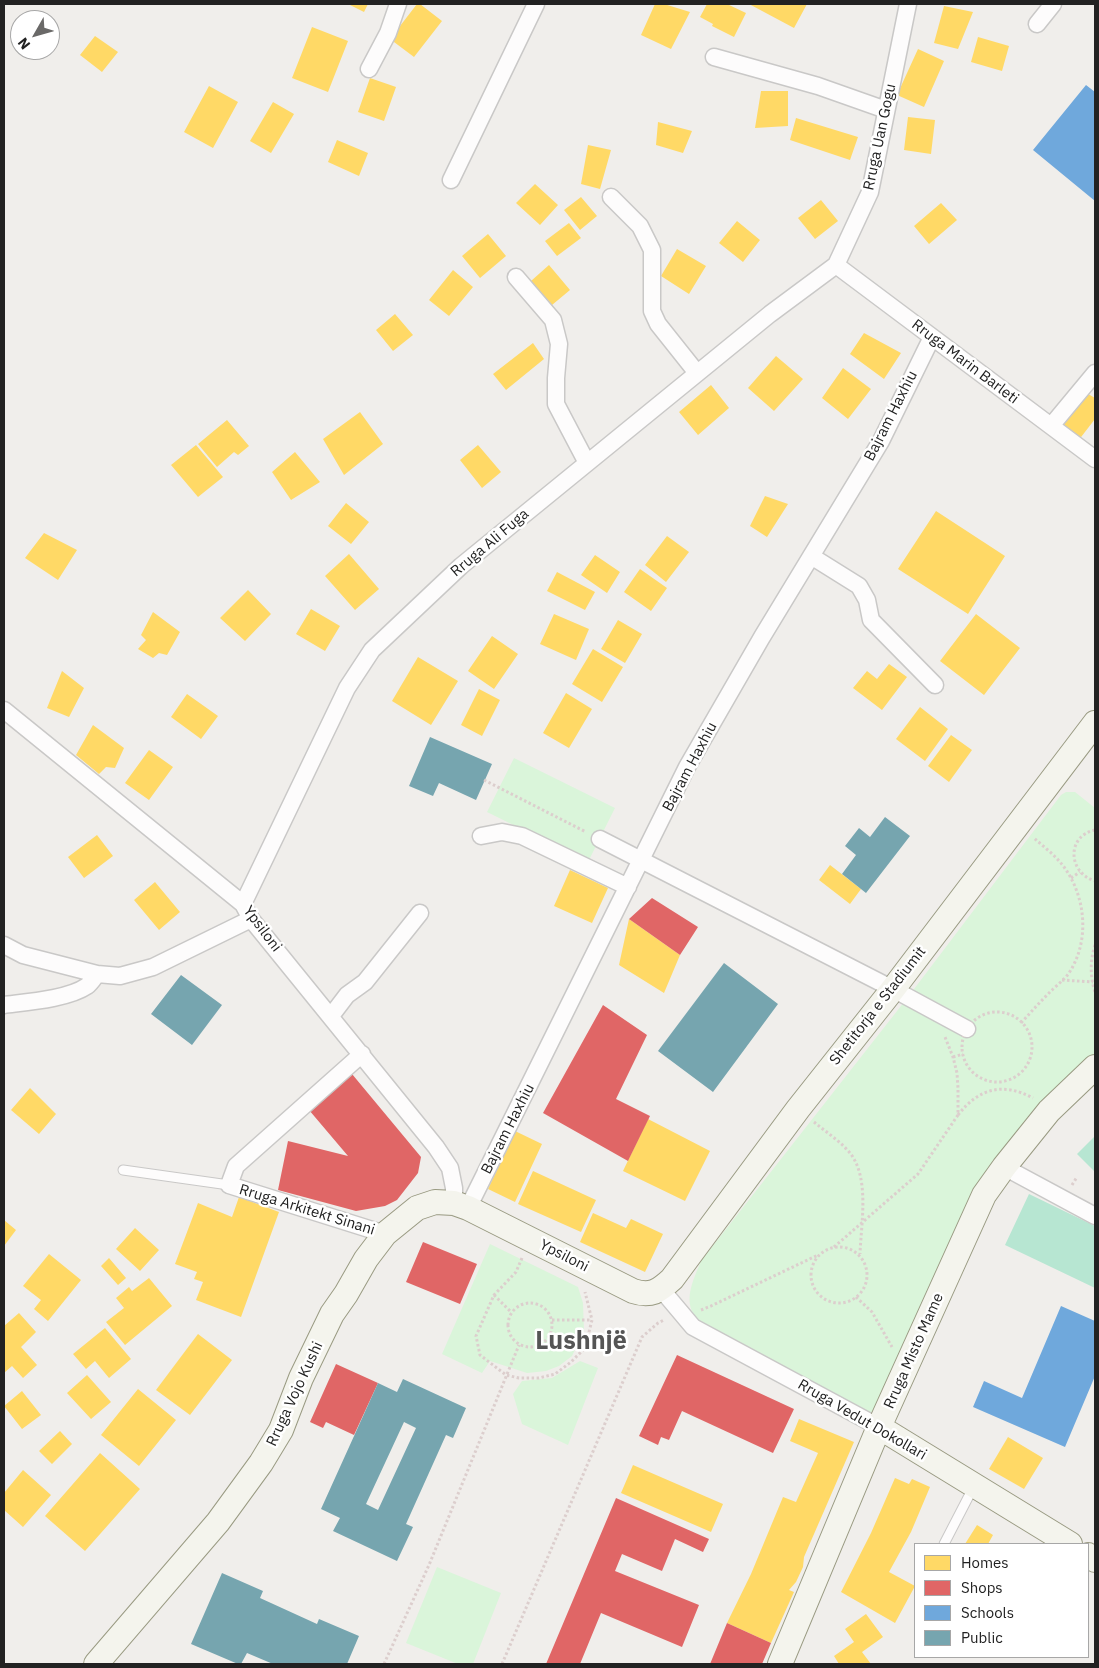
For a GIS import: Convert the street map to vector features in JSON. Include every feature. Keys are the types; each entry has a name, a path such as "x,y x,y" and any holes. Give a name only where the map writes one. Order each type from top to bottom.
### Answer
{"main road":[{"name":"Shetitorja e Stadiumit","path":"662,1289 672,1279 798,1109 893,988 1095,723"},
{"name":"Rruga Misto Mame","path":"780,1664 879,1427 984,1195 1049,1111 1095,1067"},
{"name":"Rruga Vojo Kushi","path":"96,1664 218,1522 261,1463 281,1430 301,1378 332,1314 366,1259 385,1234 417,1208 435,1202 461,1205"},
{"name":"Ypsiloni","path":"461,1205 633,1291 641,1294 652,1293 662,1289"},
{"name":"Rruga Vedut Dokollari","path":"879,1427 1068,1543"}],"street":[{"path":"369,69 388,32 398,4"},
{"path":"451,180 536,4"},
{"name":"Rruga Uan Gogu","path":"836,265 870,192 908,4"},
{"path":"1037,24 1053,4"},
{"path":"714,57 818,86 886,110"},
{"path":"610,197 640,226 652,250 652,311 658,324 697,373"},
{"name":"Rruga Marin Barleti","path":"836,265 1095,459"},
{"name":"Rruga Ali Fuga","path":"243,904 347,688 372,650 461,566 770,314 836,265"},
{"path":"516,277 552,320 559,344 556,404 587,463"},
{"name":"Bajram Haxhiu","path":"461,1205 642,860 687,767 881,441 932,337"},
{"path":"1052,426 1095,372"},
{"path":"812,556 859,586 867,600 871,620 935,684"},
{"name":"Ypsiloni","path":"4,710 243,904 251,919 436,1147 450,1168 454,1188 461,1205"},
{"path":"481,836 502,832 522,836 628,887"},
{"path":"600,839 893,988 967,1029"},
{"path":"331,1016 347,995 365,982 420,913"},
{"path":"4,945 24,955 97,974 120,976 153,967 251,919"},
{"path":"4,1005 32,1002 70,993 88,985 97,974"},
{"path":"229,1185 236,1166 362,1054"},
{"path":"1004,1167 1095,1216"},
{"name":"Rruga Arkitekt Sinani","path":"229,1185 385,1234"},
{"name":"Rruga Vedut Dokollari","path":"662,1289 686,1312 693,1327 879,1427"}],"lane":[{"path":"123,1170 229,1185"},
{"path":"945,1543 974,1485"}],"path":[{"path":"484,780 600,839"},
{"path":"1018,825 1058,859 1071,878 1081,905 1083,933 1080,948 1068,974 1021,1023"},
{"path":"1095,830 1083,836 1074,849 1076,865 1080,872 1086,878 1095,881"},
{"path":"1071,878 1080,872"},
{"path":"1095,944 1092,954 1091,972 1095,992"},
{"path":"1062,980 1093,982"},
{"path":"935,1012 953,1057 958,1088 958,1115"},
{"path":"995,1013 1011,1016 1021,1023 1031,1041 1030,1058 1022,1072 1015,1077 999,1082 991,1082 976,1075 970,1069 962,1054 962,1045 967,1029 979,1018 995,1013"},
{"path":"953,1057 962,1054"},
{"path":"999,1082 1000,1089"},
{"path":"834,1246 843,1246 860,1255 865,1263 867,1272 863,1290 856,1297 839,1303 830,1302 815,1290 812,1282 812,1264 825,1250 834,1246 918,1174 965,1106 974,1098 1000,1089 1020,1091 1041,1102 1049,1111"},
{"path":"798,1109 850,1153 860,1176 863,1192 860,1255"},
{"path":"529,1239 516,1272 494,1295 476,1336 480,1355 506,1375 519,1378 539,1378 555,1374 572,1362 585,1348 592,1320 584,1288 592,1271"},
{"path":"502,1664 642,1337 658,1323 686,1312 711,1306 818,1256"},
{"path":"494,1295 511,1312"},
{"path":"856,1297 878,1321 904,1372"},
{"path":"523,1304 538,1304 544,1308 552,1320 550,1335 546,1341 533,1347 519,1345 509,1334 507,1327 511,1312 523,1304"},
{"path":"552,1320 592,1320"},
{"path":"384,1664 429,1565 519,1345"}],"green space":[{"path":"514,758 615,808 588,862 487,812"},
{"path":"1066,792 1075,792 1095,808 1095,1055 1056,1091 1041,1102 996,1159 876,1409 870,1413 862,1412 709,1332 696,1318 691,1307 690,1293 693,1280 701,1261 908,997 1061,795"},
{"path":"1095,1136 1095,1172 1077,1154"},
{"path":"1029,1194 1095,1226 1095,1288 1005,1245"},
{"path":"490,1244 578,1287 583,1303 584,1331 572,1356 559,1366 546,1371 527,1373 490,1361 482,1373 442,1354"},
{"path":"580,1361 598,1368 568,1445 522,1424 513,1394 522,1381 552,1378"},
{"path":"437,1567 501,1593 473,1664 458,1664 406,1643"}],"building: Homes":[{"path":"348,4 368,4 364,12"},
{"path":"417,4 420,4 442,21 414,57 390,39"},
{"path":"655,4 664,4 690,12 671,49 641,35"},
{"path":"707,4 727,4 746,13 734,37 712,26 713,24 700,17"},
{"path":"749,4 807,4 794,28"},
{"path":"944,6 973,12 958,49 934,43"},
{"path":"312,27 348,41 328,92 292,78"},
{"path":"95,36 118,52 102,72 80,55"},
{"path":"978,37 1009,46 1002,71 971,62"},
{"path":"918,49 944,61 924,107 897,95"},
{"path":"370,78 396,87 384,121 358,112"},
{"path":"209,86 238,102 213,148 184,132"},
{"path":"761,91 788,91 788,126 755,128"},
{"path":"273,102 294,114 271,153 250,141"},
{"path":"908,117 935,120 931,154 904,150"},
{"path":"796,118 858,137 850,160 790,140"},
{"path":"658,122 692,131 683,153 656,145"},
{"path":"337,140 368,153 359,176 328,162"},
{"path":"588,145 611,150 600,189 581,184"},
{"path":"535,184 558,205 540,225 516,203"},
{"path":"581,197 597,216 580,230 564,210"},
{"path":"821,200 838,221 815,239 798,218"},
{"path":"941,203 957,220 929,244 914,226"},
{"path":"737,221 760,240 743,262 719,243"},
{"path":"569,223 581,238 557,256 545,241"},
{"path":"488,234 506,256 480,278 462,256"},
{"path":"677,249 706,266 689,294 661,276"},
{"path":"549,265 570,290 552,305 531,281"},
{"path":"453,270 473,287 449,316 429,300"},
{"path":"395,314 413,335 393,351 376,330"},
{"path":"864,333 901,353 884,379 850,354"},
{"path":"533,343 544,359 506,390 493,374"},
{"path":"776,356 803,379 774,411 748,388"},
{"path":"843,368 871,389 848,419 822,398"},
{"path":"711,385 729,408 698,435 679,412"},
{"path":"1083,391 1095,398 1095,419 1078,441 1055,422"},
{"path":"360,412 383,444 344,475 323,439"},
{"path":"227,420 249,446 238,455 234,452 217,467 198,444"},
{"path":"196,445 223,477 198,497 171,465"},
{"path":"478,445 501,472 482,488 460,460"},
{"path":"295,452 320,482 291,500 272,472"},
{"path":"765,496 788,504 767,537 750,526"},
{"path":"346,503 369,522 351,544 328,526"},
{"path":"936,511 1005,556 968,614 898,569"},
{"path":"44,533 77,550 58,580 25,558"},
{"path":"667,536 689,552 666,582 645,565"},
{"path":"349,554 379,589 355,610 325,576"},
{"path":"595,555 620,572 607,593 581,575"},
{"path":"640,569 667,588 651,611 624,592"},
{"path":"557,572 595,592 585,610 547,591"},
{"path":"248,590 271,614 245,641 220,618"},
{"path":"311,609 340,626 325,651 296,634"},
{"path":"153,612 180,632 167,655 159,653 153,658 138,649 146,640 141,635"},
{"path":"554,614 589,629 576,660 540,644"},
{"path":"976,614 1020,648 984,695 940,661"},
{"path":"618,620 642,634 625,663 601,649"},
{"path":"492,636 518,654 494,689 468,671"},
{"path":"593,649 623,667 602,702 572,684"},
{"path":"418,657 458,681 431,725 392,701"},
{"path":"889,664 907,677 882,710 853,688 867,671 877,679"},
{"path":"62,671 84,688 69,717 47,708"},
{"path":"479,689 500,700 482,736 461,725"},
{"path":"566,693 592,709 569,748 543,733"},
{"path":"187,694 218,716 201,739 171,717"},
{"path":"920,707 948,729 925,761 896,739"},
{"path":"93,725 124,748 115,768 106,767 99,774 76,755"},
{"path":"951,735 972,750 949,782 928,766"},
{"path":"149,750 173,767 149,800 125,783"},
{"path":"97,835 113,856 84,878 68,857"},
{"path":"830,865 861,889 850,904 819,880"},
{"path":"570,870 608,888 592,923 554,906"},
{"path":"155,882 180,912 159,930 134,900"},
{"path":"629,919 680,955 664,993 619,965"},
{"path":"30,1088 56,1114 39,1134 11,1110"},
{"path":"648,1119 710,1151 685,1201 623,1171"},
{"path":"515,1131 542,1144 515,1202 488,1189"},
{"path":"533,1171 596,1200 581,1232 518,1204"},
{"path":"239,1197 279,1212 241,1317 196,1300 203,1282 194,1279 197,1272 175,1264 198,1203 232,1217"},
{"path":"593,1213 626,1228 631,1219 663,1234 645,1272 580,1242"},
{"path":"4,1220 16,1230 4,1246"},
{"path":"135,1228 159,1250 140,1271 116,1249"},
{"path":"49,1254 81,1280 48,1321 34,1309 41,1300 23,1286"},
{"path":"109,1258 126,1278 118,1285 101,1266"},
{"path":"149,1278 172,1306 125,1345 106,1322 124,1308 116,1298 129,1287 132,1291"},
{"path":"19,1313 36,1332 21,1347 37,1365 23,1378 12,1366 4,1373 4,1326"},
{"path":"105,1328 131,1359 109,1378 95,1361 86,1369 73,1354"},
{"path":"198,1334 232,1360 190,1415 156,1390"},
{"path":"87,1375 111,1402 91,1419 67,1393"},
{"path":"138,1389 176,1420 139,1466 101,1435"},
{"path":"22,1391 41,1415 22,1429 4,1406"},
{"path":"799,1419 854,1442 804,1557 803,1567 796,1582 789,1590 794,1592 771,1643 727,1623 751,1574 783,1497 796,1502 818,1453 790,1441"},
{"path":"60,1431 72,1444 52,1464 39,1451"},
{"path":"1008,1437 1043,1458 1024,1489 989,1469"},
{"path":"100,1453 140,1489 85,1551 45,1516"},
{"path":"633,1465 723,1504 711,1532 621,1493"},
{"path":"23,1470 51,1495 23,1527 4,1510 4,1493"},
{"path":"895,1478 909,1484 912,1479 930,1487 911,1532 889,1572 914,1585 895,1623 841,1592 871,1533"},
{"path":"977,1525 993,1535 989,1543 966,1543"},
{"path":"866,1614 883,1637 862,1652 871,1664 839,1664 834,1656 854,1642 845,1629"}],"building: Shops":[{"path":"652,898 698,927 680,955 629,919"},
{"path":"603,1005 647,1035 616,1099 650,1116 628,1161 543,1113"},
{"path":"352,1074 421,1157 418,1173 397,1200 385,1206 356,1211 278,1190 288,1141 348,1156 309,1110"},
{"path":"423,1242 477,1264 460,1304 406,1282"},
{"path":"677,1355 794,1409 773,1453 682,1411 669,1440 661,1437 658,1445 639,1436"},
{"path":"336,1364 378,1383 354,1435 326,1422 323,1428 310,1422"},
{"path":"616,1498 709,1539 703,1552 675,1539 662,1571 622,1554 615,1571 699,1605 682,1647 601,1613 580,1664 546,1664"},
{"path":"727,1623 771,1643 762,1664 710,1664"}],"building: Schools":[{"path":"1086,85 1095,92 1095,201 1033,150"},
{"path":"1061,1306 1095,1321 1095,1376 1065,1447 973,1407 984,1381 1022,1398"}],"building: Public":[{"path":"430,737 492,764 476,800 439,783 433,796 409,786"},
{"path":"885,817 910,836 866,893 842,874 856,855 845,846 859,828 870,837"},
{"path":"724,963 778,1004 713,1092 658,1051"},
{"path":"181,975 222,1005 192,1045 151,1014"},
{"path":"403,1379 466,1408 453,1438 446,1435 406,1524 413,1527 397,1561 333,1531 340,1518 321,1509 378,1383 397,1392","holes":["404,1422 416,1428 378,1510 366,1504"]},
{"path":"222,1573 263,1591 260,1598 317,1624 319,1619 359,1636 347,1664 273,1664 247,1653 241,1664 238,1664 191,1644"}],"district":[{"name":"Lushnjë","path":"581,1342"}]}
